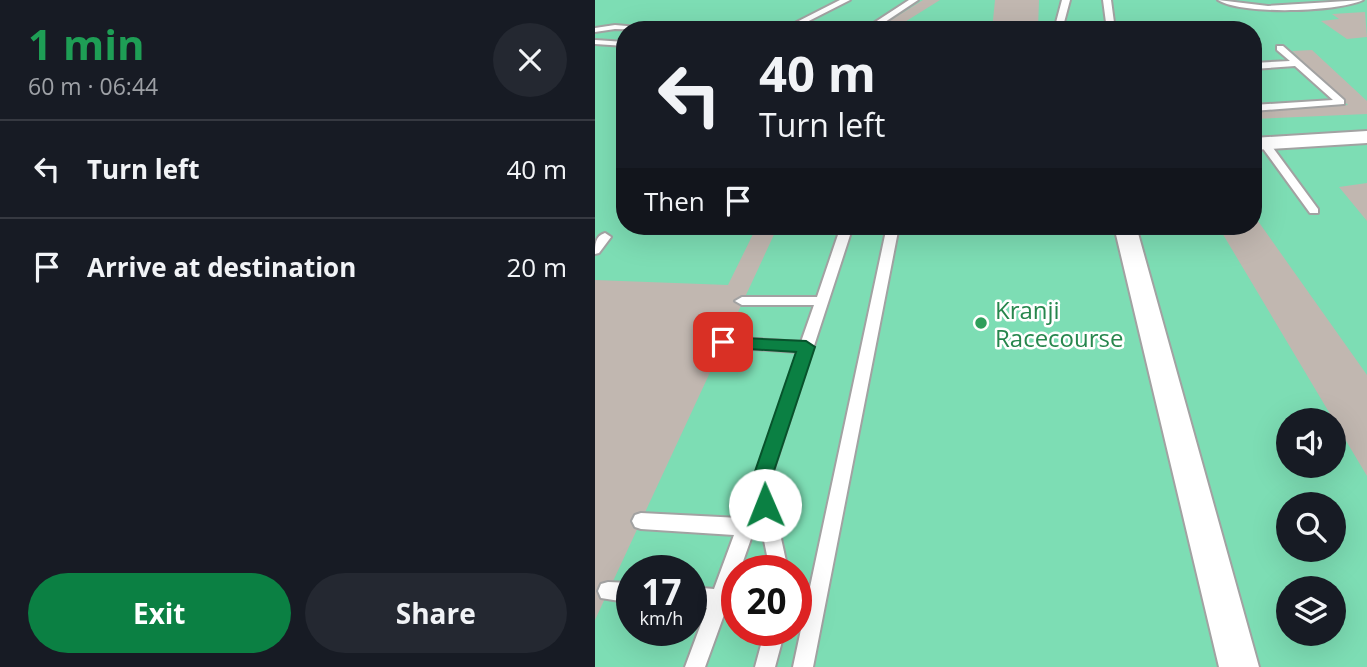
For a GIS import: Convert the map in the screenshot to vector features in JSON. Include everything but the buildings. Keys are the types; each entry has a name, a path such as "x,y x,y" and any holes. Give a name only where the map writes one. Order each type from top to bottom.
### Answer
{"street":[{"path":"1262,144 1367,137"},
{"path":"1127,235 1243,660"}],"lane":[{"path":"803,21 846,0"},
{"path":"881,21 914,0"},
{"path":"1060,21 1066,0"},
{"path":"1107,0 1110,21"},
{"path":"1222,0 1232,6 1252,8 1359,0"},
{"path":"595,30 616,28"},
{"path":"595,42 616,43"},
{"path":"1262,107 1341,102 1280,48"},
{"path":"1262,65 1299,63"},
{"path":"1262,148 1314,211"},
{"path":"695,667 746,527 844,235"},
{"path":"803,667 891,235"},
{"path":"595,250 605,237"},
{"path":"742,301 820,301"},
{"path":"723,342 806,347"},
{"path":"761,483 776,555"},
{"path":"641,521 746,527"},
{"path":"608,591 616,592"},
{"path":"707,599 720,600"},
{"path":"765,667 771,646"}],"green space":[{"name":"Kranji Racecourse","path":"595,0 1367,0 1367,667 595,667"}],"place":[{"name":"Kranji Racecourse","path":"981,323"}],"route":[{"path":"723,342 806,347 761,483 765,505"}]}
